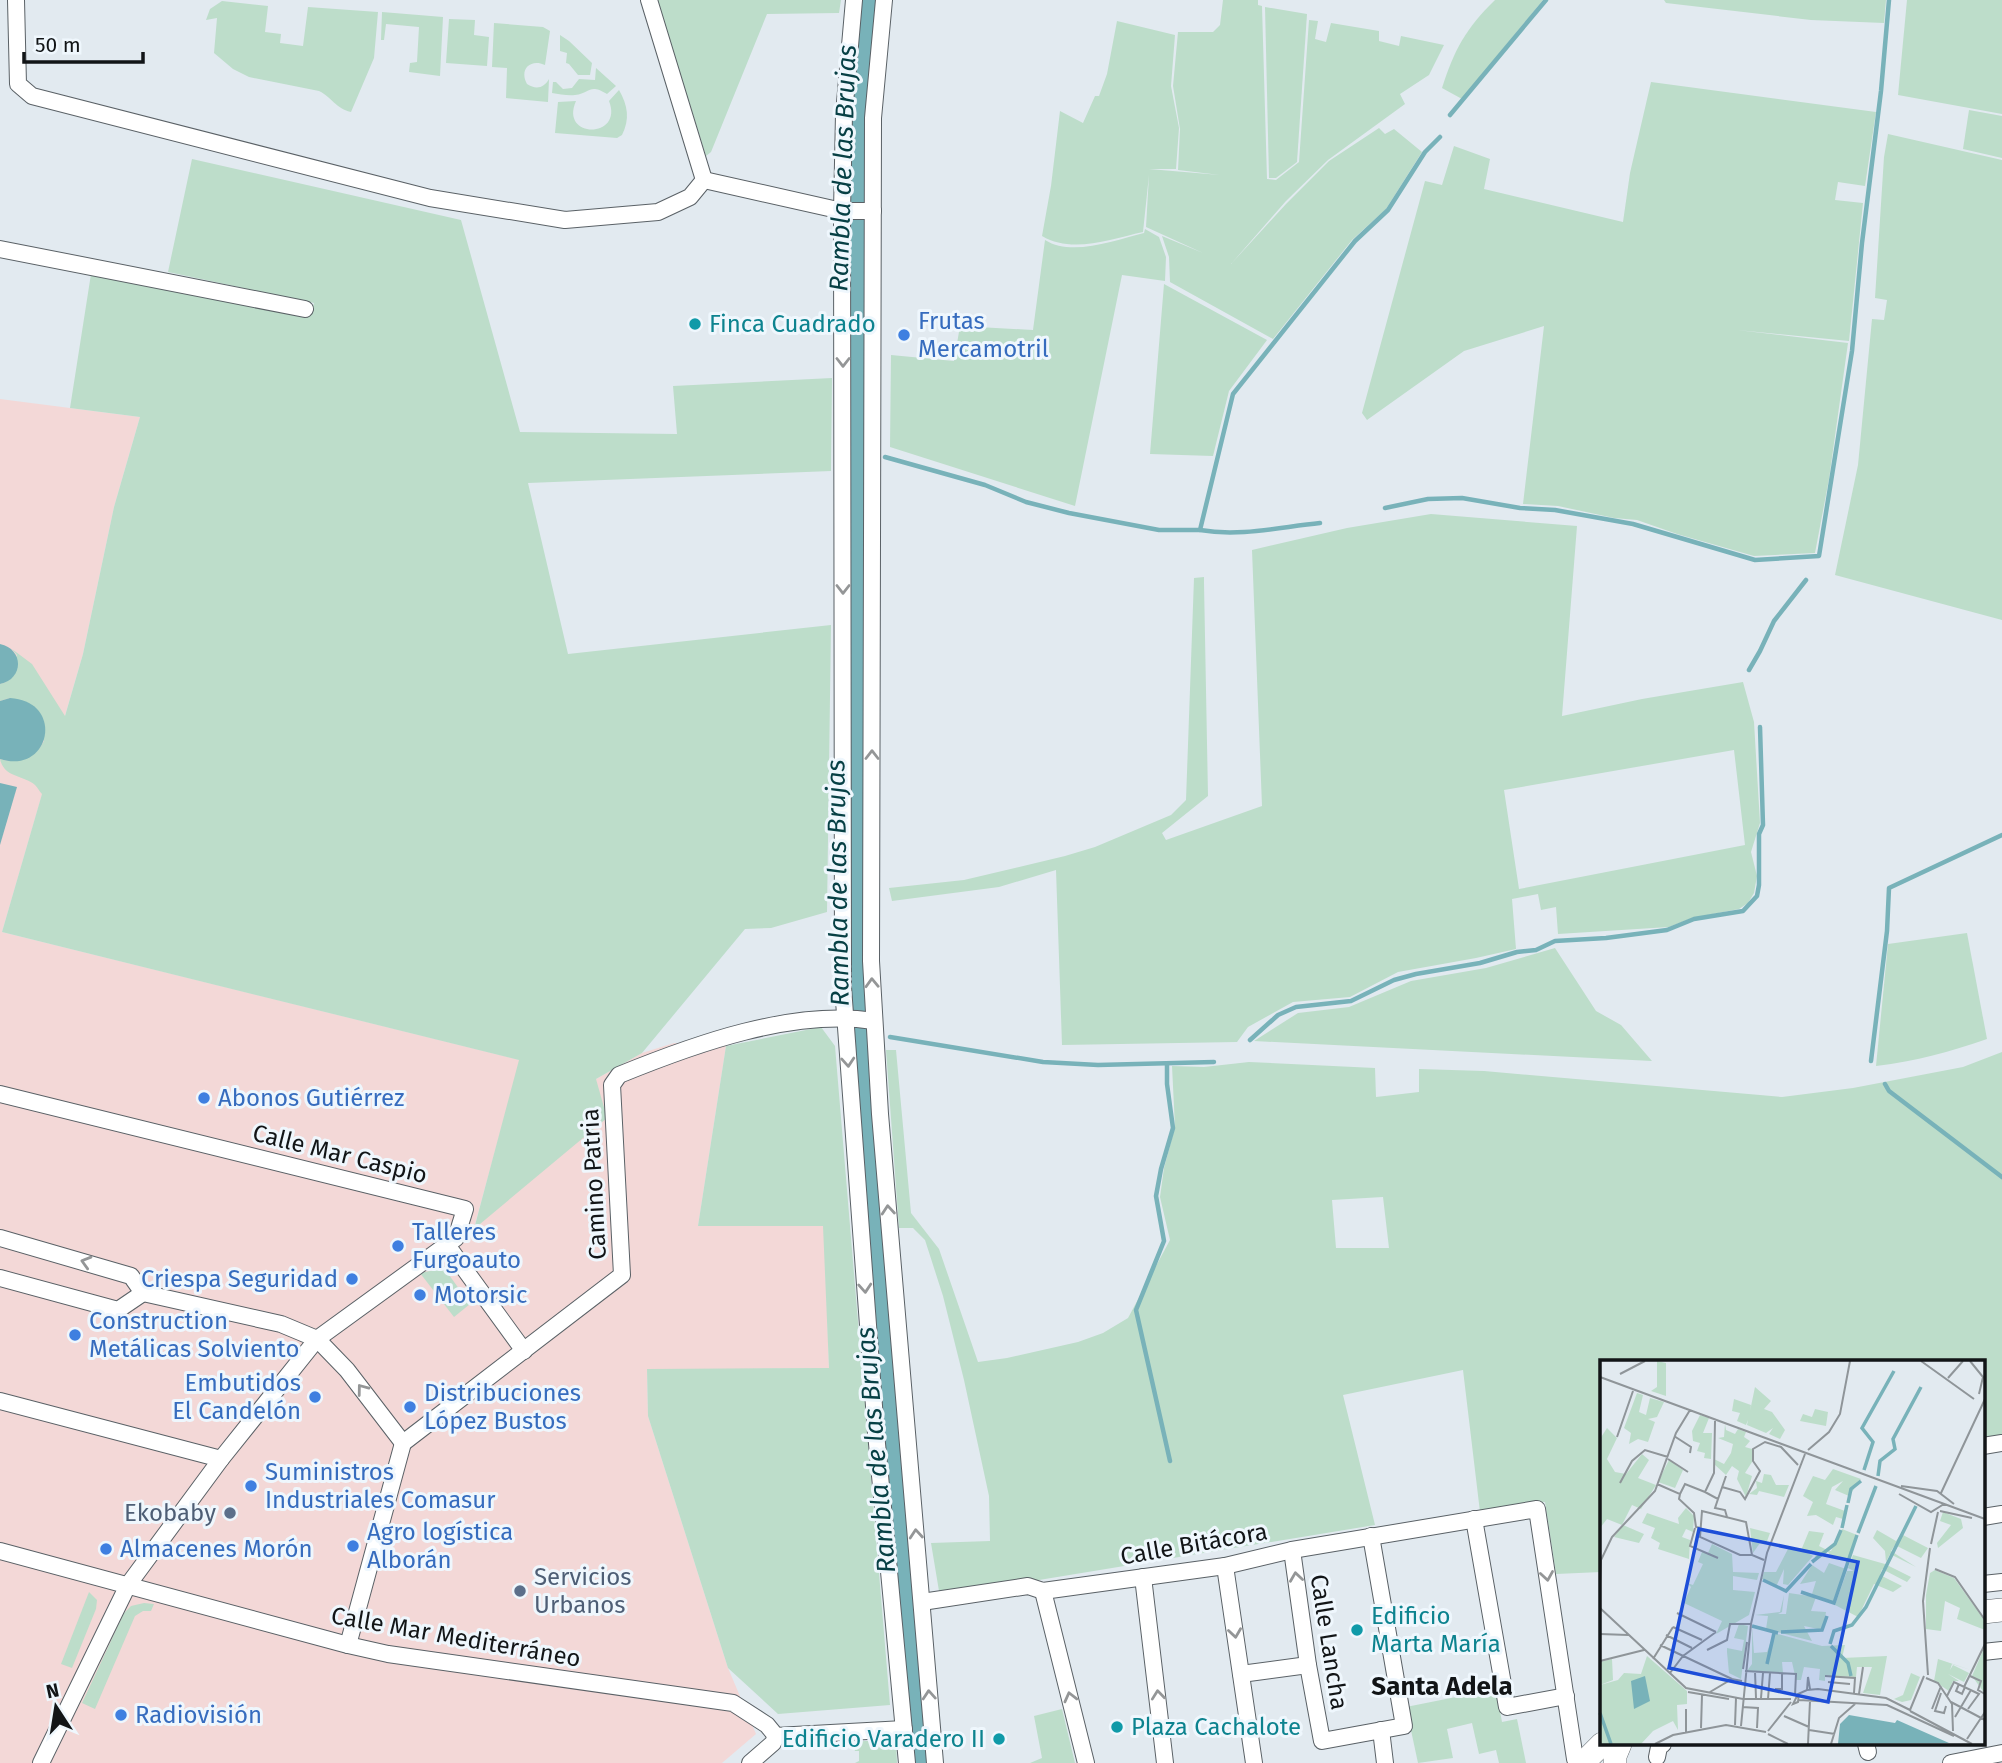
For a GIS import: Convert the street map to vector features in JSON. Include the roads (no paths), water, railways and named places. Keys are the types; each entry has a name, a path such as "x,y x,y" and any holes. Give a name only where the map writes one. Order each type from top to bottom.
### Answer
{"highway":[{"path":"1984,1612 2002,1610"},
{"path":"1581,1763 1600,1746"},
{"path":"1615,1763 1619,1746"}],"street":[{"path":"16,0 18,84 32,96 430,198 565,220 659,212 690,197 704,180"},
{"path":"649,0 704,180"},
{"path":"855,0 844,114 842,932 876,1433 907,1763"},
{"path":"884,0 873,118 870,211 871,1021 935,1763"},
{"path":"704,180 845,211 870,211"},
{"path":"0,249 305,309"},
{"path":"848,1019 871,1021"},
{"name":"Camino Patria","path":"524,1351 622,1275 612,1085 620,1075 714,1041 771,1027 848,1019"},
{"name":"Calle Mar Caspio","path":"0,1094 466,1209 456,1238 447,1245"},
{"path":"0,1238 131,1276 143,1293 281,1324 317,1339 347,1370 403,1443"},
{"path":"41,1763 128,1585 221,1459 317,1339 447,1245 524,1351 403,1443 348,1645"},
{"path":"0,1278 118,1310 143,1293"},
{"path":"0,1402 221,1459"},
{"path":"1984,1446 2002,1443"},
{"name":"Calle Bitácora","path":"922,1602 1028,1586 1043,1591 1224,1566 1292,1550 1537,1509 1566,1696"},
{"path":"1984,1517 2002,1514"},
{"path":"1474,1520 1507,1707 1566,1696 1576,1759 1581,1763"},
{"path":"1371,1536 1404,1726 1381,1730 1385,1763"},
{"name":"Calle Lancha","path":"1292,1550 1322,1741 1381,1730"},
{"name":"Calle Mar Mediterráneo","path":"0,1552 348,1645 402,1656 733,1703 776,1736"},
{"path":"1224,1566 1254,1763"},
{"path":"1143,1577 1165,1763"},
{"path":"1984,1584 2002,1582"},
{"path":"1043,1591 1086,1763"},
{"path":"1984,1652 2002,1650"},
{"path":"1241,1674 1308,1665"},
{"path":"29,1763 58,1729"},
{"path":"50,1763 58,1729"},
{"path":"750,1763 773,1743 776,1736 904,1729"},
{"path":"1951,1763 2002,1753"}],"water":[{"path":"859,0 878,0 865,827 931,1763 912,1763 848,993 848,223 854,55"},
{"path":"0,644 13,652 18,664 13,676 0,684"},
{"path":"10,698 27,702 39,711 44,723 45,736 40,748 31,757 17,761 0,759 0,701"},
{"path":"0,783 17,787 0,845"}],"waterway":[{"path":"1450,115 1546,0"},
{"path":"1385,508 1428,499 1462,498 1520,508 1555,510 1633,524 1755,560 1819,556 1852,351 1889,0"},
{"path":"885,457 985,485 1026,502 1069,513 1159,530 1200,530 1233,394 1355,241 1388,210 1425,152 1440,137"},
{"path":"1200,530 1245,532 1320,523"},
{"path":"1749,670 1774,621 1806,580"},
{"path":"1250,1040 1278,1015 1296,1007 1351,1001 1394,980 1416,974 1536,950 1555,941 1667,930 1694,919 1743,911 1757,896 1759,885 1759,834 1763,825 1760,727"},
{"path":"1871,1061 1887,931 1889,888 2002,835"},
{"path":"890,1037 1043,1062 1098,1065 1214,1062"},
{"path":"1167,1064 1173,1128 1156,1196 1164,1241 1136,1310 1170,1461"},
{"path":"1885,1084 1889,1091 2002,1177"}],"place":[{"name":"Finca Cuadrado","path":"695,324"},
{"name":"Frutas Mercamotril","path":"904,335"},
{"name":"Abonos Gutiérrez","path":"204,1098"},
{"name":"Talleres Furgoauto","path":"398,1246"},
{"name":"Criespa Seguridad","path":"352,1279"},
{"name":"Motorsic","path":"420,1295"},
{"name":"Construction Metálicas Solviento","path":"75,1335"},
{"name":"Embutidos El Candelón","path":"315,1397"},
{"name":"Distribuciones López Bustos","path":"410,1407"},
{"name":"Suministros Industriales Comasur","path":"251,1486"},
{"name":"Ekobaby","path":"230,1513"},
{"name":"Agro logística Alborán","path":"353,1546"},
{"name":"Almacenes Morón","path":"106,1549"},
{"name":"Servicios Urbanos","path":"520,1591"},
{"name":"Edificio Marta María","path":"1357,1630"},
{"name":"Radiovisión","path":"121,1715"},
{"name":"Plaza Cachalote","path":"1117,1727"},
{"name":"Edificio Varadero II","path":"999,1739"}],"district":[{"name":"Santa Adela","path":"1442,1686"}],"water label":[{"name":"Rambla de las Brujas","path":"843,168"},
{"name":"Rambla de las Brujas","path":"838,883"},
{"name":"Rambla de las Brujas","path":"876,1450"}]}
